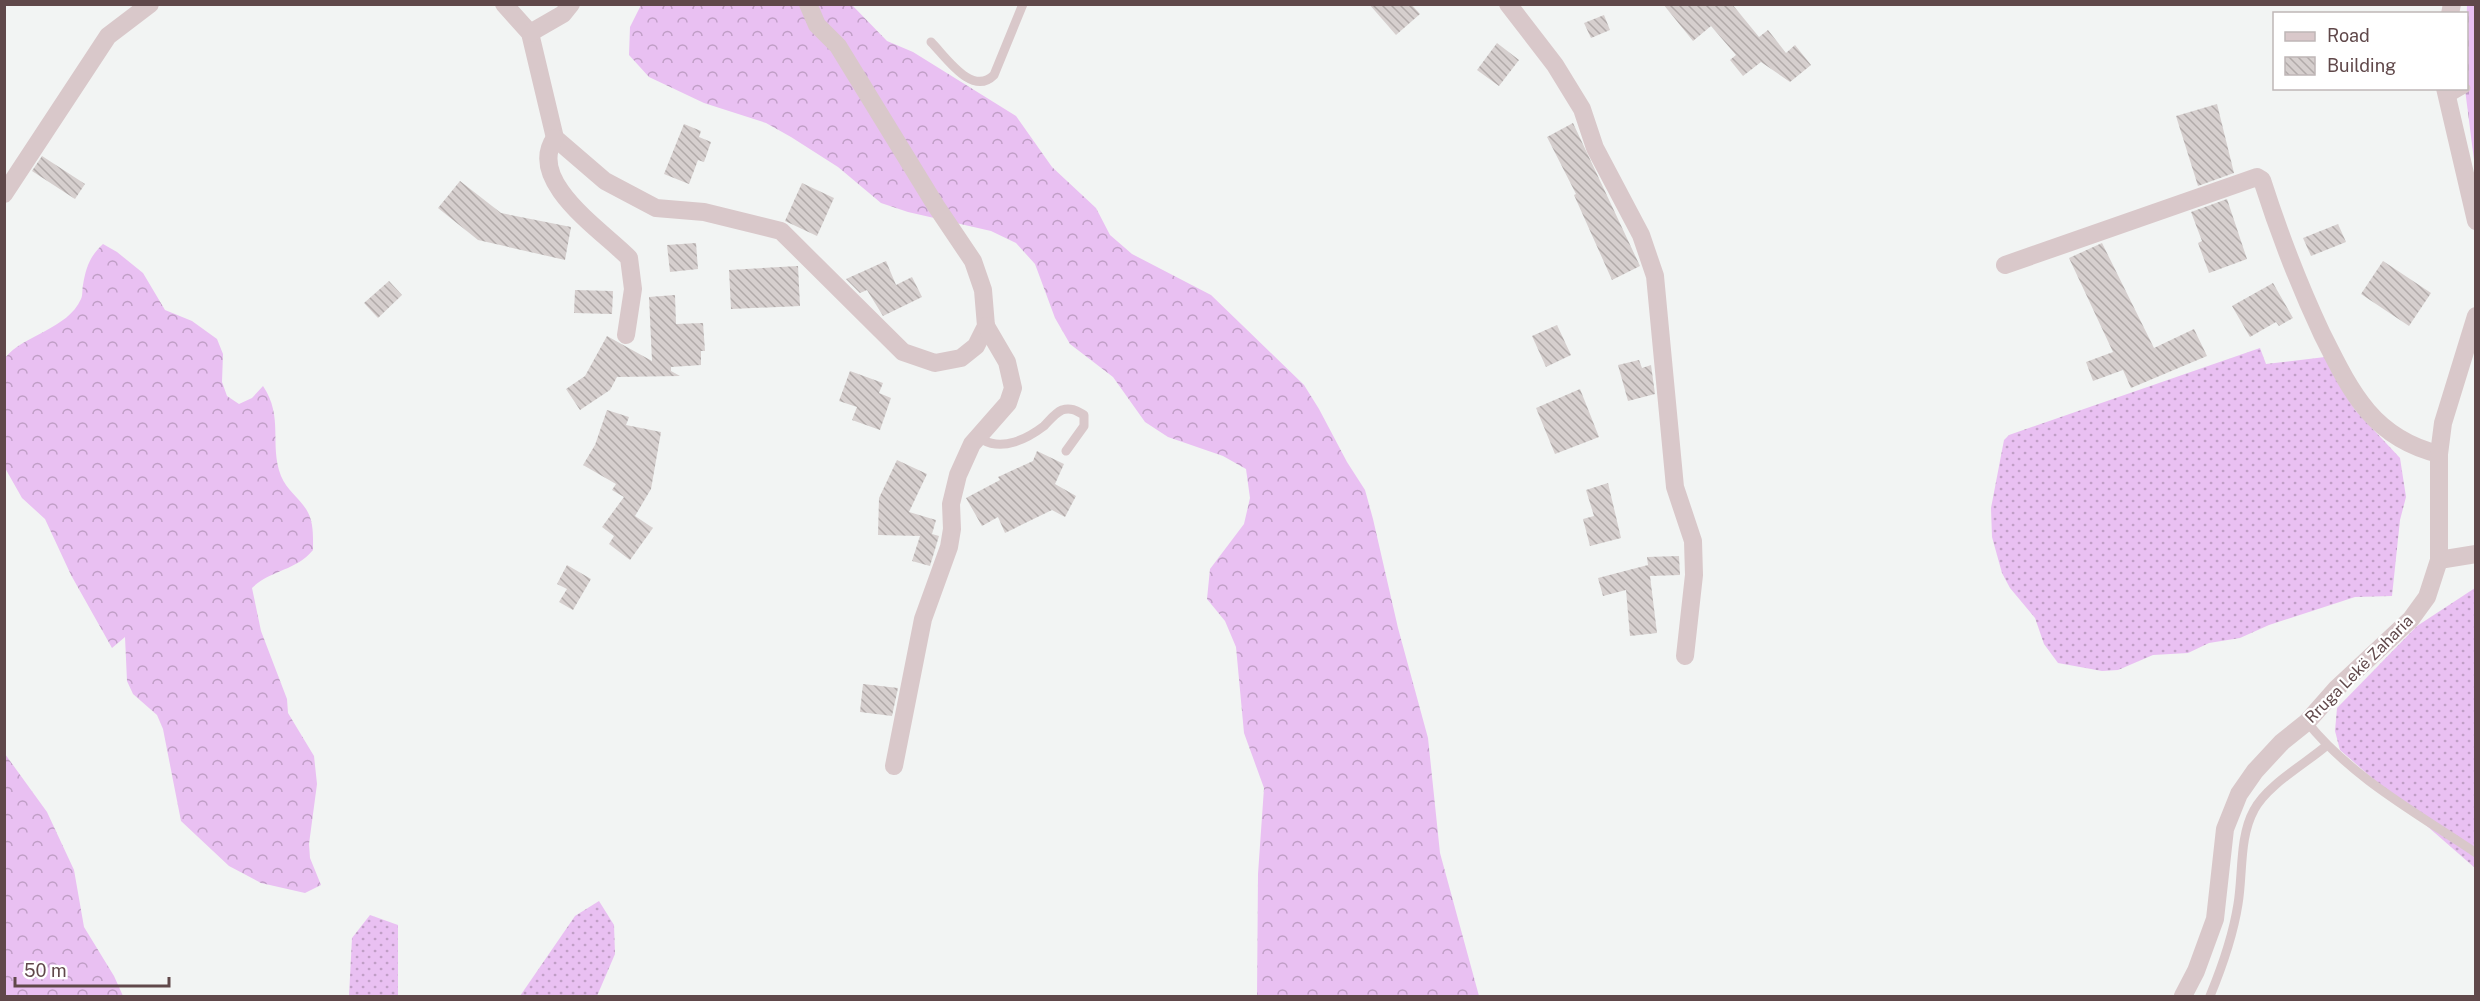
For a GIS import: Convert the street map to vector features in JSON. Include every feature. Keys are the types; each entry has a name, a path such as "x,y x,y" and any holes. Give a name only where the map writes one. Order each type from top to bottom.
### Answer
{"street":[{"path":"4,194 108,36 150,4"},
{"path":"504,4 530,33 555,138 605,181 656,208 704,212 780,231 903,352 935,363 961,358 976,346 986,326"},
{"path":"530,33 563,14 571,4"},
{"path":"808,4 817,25 838,46 936,206 973,261 983,290 986,326 1007,362 1013,388 1008,403 981,432 958,475 954,489 949,547 923,619 894,766"},
{"path":"1508,4 1555,65 1582,109 1595,148 1641,235 1656,276 1675,487 1694,542 1694,575 1685,656"},
{"path":"2445,94 2475,221"},
{"path":"555,138 548,148 549,161 559,187 575,210 629,258 633,290 626,335"},
{"path":"2005,265 2258,177 2262,180 2282,244 2308,308 2353,394 2375,420 2397,437 2420,449 2439,454"},
{"name":"Rruga Lekë Zaharia","path":"2183,996 2196,971 2215,919 2225,829 2232,809 2255,771 2282,742 2307,722 2337,688 2411,619 2427,597 2439,560 2439,454 2452,390 2475,316"},
{"path":"2439,560 2475,554"}],"lane":[{"path":"931,42 969,80 979,84 987,82 994,75 1023,4"},
{"path":"981,432 983,440 992,445 1006,445 1041,428 1060,411 1073,409 1084,415 1084,426 1066,451"},
{"path":"2307,722 2326,746 2363,777 2475,853"},
{"path":"2210,996 2225,959 2238,905 2245,842 2254,810 2274,787 2326,746"}],"green space":[{"path":"641,5 852,5 887,41 913,52 1016,116 1052,167 1096,208 1110,235 1132,254 1211,295 1304,385 1365,490 1398,628 1428,738 1440,853 1479,996 1257,996 1258,874 1264,788 1244,733 1236,647 1225,621 1207,599 1210,569 1244,524 1250,498 1246,469 1223,456 1168,437 1145,422 1113,377 1070,344 1055,318 1035,264 1016,243 991,231 908,212 881,203 838,167 766,123 704,103 649,77 629,55 630,27"},
{"path":"2467,5 2475,5 2475,168 2465,90 2468,90"},
{"path":"103,244 143,273 165,310 192,321 217,339 223,354 222,382 227,396 239,404 252,398 263,386 273,409 276,453 281,476 306,509 310,518 313,550 291,567 267,577 252,588 261,631 287,699 288,713 314,756 317,784 309,844 310,858 321,885 305,893 261,883 229,866 181,821 163,729 157,715 133,694 127,681 125,637 112,648 71,575 45,519 22,498 5,468 5,358 23,343 66,318 75,309 82,297 89,262"},
{"path":"2260,348 2266,364 2325,357 2355,410 2400,458 2406,497 2400,520 2392,596 2355,597 2269,625 2240,638 2209,643 2188,653 2153,655 2118,670 2102,671 2058,663 2044,644 2035,618 2010,588 2002,573 1992,537 1991,508 2004,440 2009,435"},
{"path":"2475,588 2475,868 2340,750 2335,731 2337,708 2417,626"},
{"path":"5,754 47,812 74,870 84,927 114,976 123,996 5,996"},
{"path":"599,901 614,925 615,954 597,996 520,996 575,916"},
{"path":"370,915 398,925 398,996 349,996 352,938"}],"building":[{"path":"1369,4 1411,4 1420,14 1396,35"},
{"path":"1663,4 1732,4 1759,37 1768,30 1786,53 1795,45 1811,65 1790,82 1761,62 1743,76 1730,60 1736,55 1711,26 1693,41"},
{"path":"1604,15 1610,30 1591,38 1584,23"},
{"path":"1497,43 1519,60 1499,86 1477,70"},
{"path":"2217,104 2234,173 2198,186 2176,116"},
{"path":"1573,123 1640,266 1612,280 1574,195 1576,194 1547,137"},
{"path":"684,124 701,131 699,137 711,142 704,162 698,160 689,184 664,174"},
{"path":"42,156 85,184 75,199 32,171"},
{"path":"460,181 501,213 571,227 565,260 478,240 438,208"},
{"path":"802,183 834,198 817,236 785,221"},
{"path":"2227,199 2247,259 2209,273 2198,243 2202,241 2191,212"},
{"path":"2338,224 2346,242 2311,256 2303,238"},
{"path":"696,243 698,269 670,272 667,245"},
{"path":"2102,243 2154,348 2194,329 2207,356 2131,388 2123,370 2093,381 2086,362 2113,352 2069,258"},
{"path":"886,261 896,285 912,277 922,297 883,316 867,290 860,293 846,279"},
{"path":"2383,261 2431,293 2409,326 2361,294"},
{"path":"798,266 800,306 731,309 729,270"},
{"path":"389,281 402,295 378,318 364,303"},
{"path":"2273,283 2293,318 2279,326 2276,322 2250,337 2232,306"},
{"path":"575,290 613,291 612,314 574,313"},
{"path":"675,295 676,324 703,323 705,351 701,351 701,365 671,367 671,371 680,376 617,377 610,390 580,410 566,389 585,376 607,336 652,361 649,297"},
{"path":"1557,325 1571,355 1546,367 1532,336"},
{"path":"1639,360 1642,368 1651,365 1655,394 1628,401 1618,365"},
{"path":"850,371 883,383 879,393 891,398 880,430 852,420 857,407 839,401"},
{"path":"1580,389 1599,437 1555,454 1536,408"},
{"path":"607,410 629,417 626,425 661,432 651,489 635,516 653,528 630,560 609,544 614,536 602,527 624,497 612,490 616,484 583,465 595,445"},
{"path":"1037,451 1064,464 1055,484 1076,496 1065,517 1052,510 1005,533 998,517 982,526 966,498 1000,480 998,477 1033,461"},
{"path":"897,460 927,474 909,512 936,520 932,534 939,536 930,566 912,561 920,536 878,535 879,498"},
{"path":"1608,483 1621,538 1590,546 1583,519 1594,516 1586,490"},
{"path":"1679,556 1680,575 1650,576 1657,633 1630,636 1626,590 1603,596 1598,578 1648,565 1647,557"},
{"path":"567,565 591,579 573,610 559,602 567,589 557,584"},
{"path":"863,684 898,688 892,716 860,712"}]}
